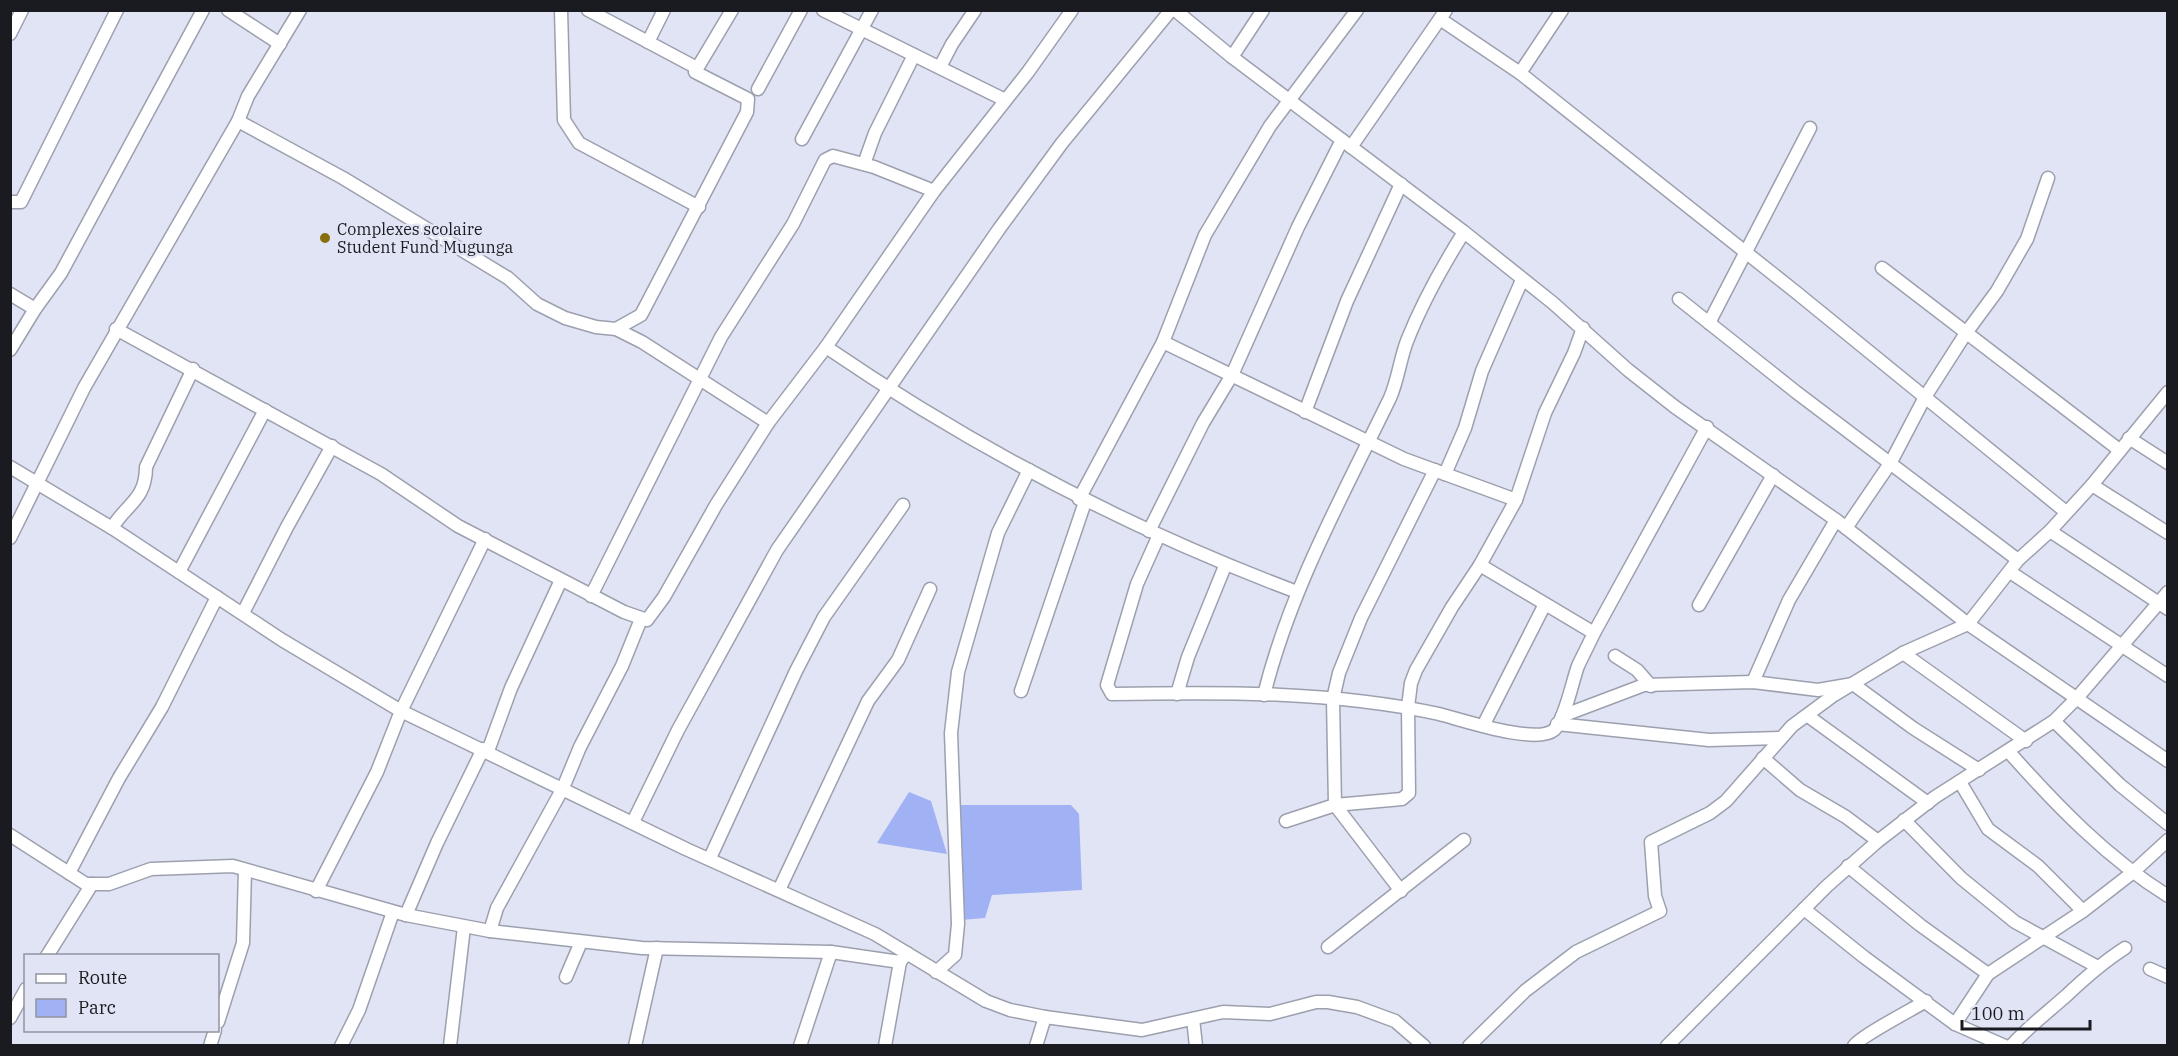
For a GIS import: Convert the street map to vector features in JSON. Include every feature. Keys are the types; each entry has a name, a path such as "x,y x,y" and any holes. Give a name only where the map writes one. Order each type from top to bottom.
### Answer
{"street":[{"path":"11,32 22,10"},
{"path":"10,202 21,202 117,10"},
{"path":"10,350 61,273 203,10"},
{"path":"228,10 280,44"},
{"path":"10,538 39,484 84,388 116,329 238,121 248,96 300,10"},
{"path":"561,10 563,111 567,128 579,143 699,207"},
{"path":"648,42 664,10"},
{"path":"616,329 642,315 750,104 748,99 696,72 732,10"},
{"path":"758,89 801,10"},
{"path":"823,10 1005,100"},
{"path":"802,139 872,10"},
{"path":"940,67 952,44 975,10"},
{"path":"116,329 332,446 484,540 591,596 641,619 650,619 768,423 826,347 934,191 1028,72 1072,10"},
{"path":"633,822 678,730 777,550 838,460 890,390 935,318 1062,143 1173,10 1464,232 1583,328 1628,370 1836,520 1968,624 2025,660 2076,699 2168,761"},
{"path":"1232,57 1263,10"},
{"path":"1021,691 1082,500 1163,342 1205,235 1270,126 1357,10"},
{"path":"1520,73 1562,10"},
{"path":"591,11 697,68"},
{"path":"1707,427 1594,633 1578,666 1554,730 1539,736 1521,736 1484,724 1408,707 1264,695 1112,694 1107,685 1154,533 1203,423 1232,375 1298,227 1346,143 1443,15 1520,73 2066,512"},
{"path":"864,164 875,133 914,55"},
{"path":"238,121 343,178 508,278 537,304 565,318 596,327 616,329 701,377 768,423"},
{"path":"1709,323 1810,128"},
{"path":"591,596 721,337 793,224 825,160 833,156 864,164 934,191"},
{"path":"1846,528 1890,462 1925,397 1966,333 1997,291 2027,239 2048,178"},
{"path":"1305,412 1347,301 1401,184"},
{"path":"1264,695 1282,628 1297,592 1390,397 1406,342 1464,232"},
{"path":"1882,268 2118,449"},
{"path":"1401,891 1335,805 1333,699 1339,673 1361,618 1465,428 1482,371 1522,280"},
{"path":"10,294 35,309"},
{"path":"1679,299 2018,560"},
{"path":"1286,821 1335,805 1402,799 1409,793 1408,707 1411,683 1452,607 1480,565 1516,500 1545,413 1574,353 1583,328"},
{"path":"1163,342 1368,442 1516,500"},
{"path":"826,347 890,390 1082,500 1225,566 1297,592"},
{"path":"112,528 118,517 132,506 146,480 146,467 193,369"},
{"path":"1469,1046 1525,991 1576,952 1660,911 1655,896 1651,842 1710,813 1726,801 1792,726 1853,684 1903,653 1968,624 2018,560 2050,531 2092,484 2118,449 2168,392"},
{"path":"179,572 266,410"},
{"path":"2129,438 2168,463"},
{"path":"243,613 332,446"},
{"path":"10,467 112,528 217,597 401,711 686,849 875,934 904,957 936,972 986,1001 1010,1010 1045,1017 1142,1030 1237,1010 1270,1014 1316,1002 1328,1002 1357,1007 1395,1022 1424,1046"},
{"path":"936,972 955,955 958,924 951,734 957,672 998,533 1006,512 1029,470"},
{"path":"1699,605 1773,475"},
{"path":"2092,484 2168,533"},
{"path":"710,858 796,671 824,617 903,505"},
{"path":"1753,682 1790,600 1836,520"},
{"path":"2050,531 2163,606"},
{"path":"316,891 377,772 401,711 484,540"},
{"path":"1480,565 1594,633"},
{"path":"1177,694 1188,657 1225,566"},
{"path":"2010,572 2168,676"},
{"path":"341,1046 400,914 486,751 511,688 561,580"},
{"path":"779,890 868,701 898,660 930,589"},
{"path":"1667,1046 1848,866 1928,803 2054,721 2076,699 2121,645 2163,606 2168,592"},
{"path":"69,873 119,778 162,707 217,597"},
{"path":"1484,724 1545,604"},
{"path":"490,932 498,908 563,788 580,747 622,666 641,619"},
{"path":"1903,653 2026,741"},
{"path":"1615,656 1637,670 1651,686"},
{"path":"1559,720 1644,685 1753,682 1818,690 1853,684 1979,770"},
{"path":"1808,716 1928,803"},
{"path":"1559,720 1709,740 1781,738"},
{"path":"2054,721 2120,785 2168,824"},
{"path":"2009,752 2040,788 2132,873 2168,896"},
{"path":"1763,758 1800,790 1846,817 1878,841"},
{"path":"1960,782 1988,829 2038,866 2083,911"},
{"path":"1904,820 1961,878 2015,922 2096,966"},
{"path":"10,835 77,880 92,884 109,884 151,868 222,866 245,870 400,914 490,932 657,948 831,952 904,957"},
{"path":"1328,947 1464,840"},
{"path":"1955,1024 1988,974 2083,911 2132,873 2168,840"},
{"path":"1848,866 1920,925 1988,974"},
{"path":"219,1019 243,943 245,870"},
{"path":"48,954 92,884"},
{"path":"1804,909 1864,957 1955,1024 2005,1046"},
{"path":"450,1046 464,927"},
{"path":"566,977 581,942"},
{"path":"635,1046 657,948"},
{"path":"2011,1046 2032,1023 2096,966 2125,948"},
{"path":"800,1046 831,952"},
{"path":"885,1046 904,957"},
{"path":"2150,969 2168,977"},
{"path":"10,1018 24,993"},
{"path":"1854,1046 1867,1034 1880,1030 1926,1001"},
{"path":"1036,1046 1045,1017"},
{"path":"1192,1019 1196,1046"}],"green space":[{"path":"909,792 931,801 947,854 877,843"},
{"path":"956,805 1071,805 1079,814 1082,890 992,895 985,918 961,920"}],"place":[{"name":"Complexes scolaire Student Fund Mugunga","path":"325,238"}]}
